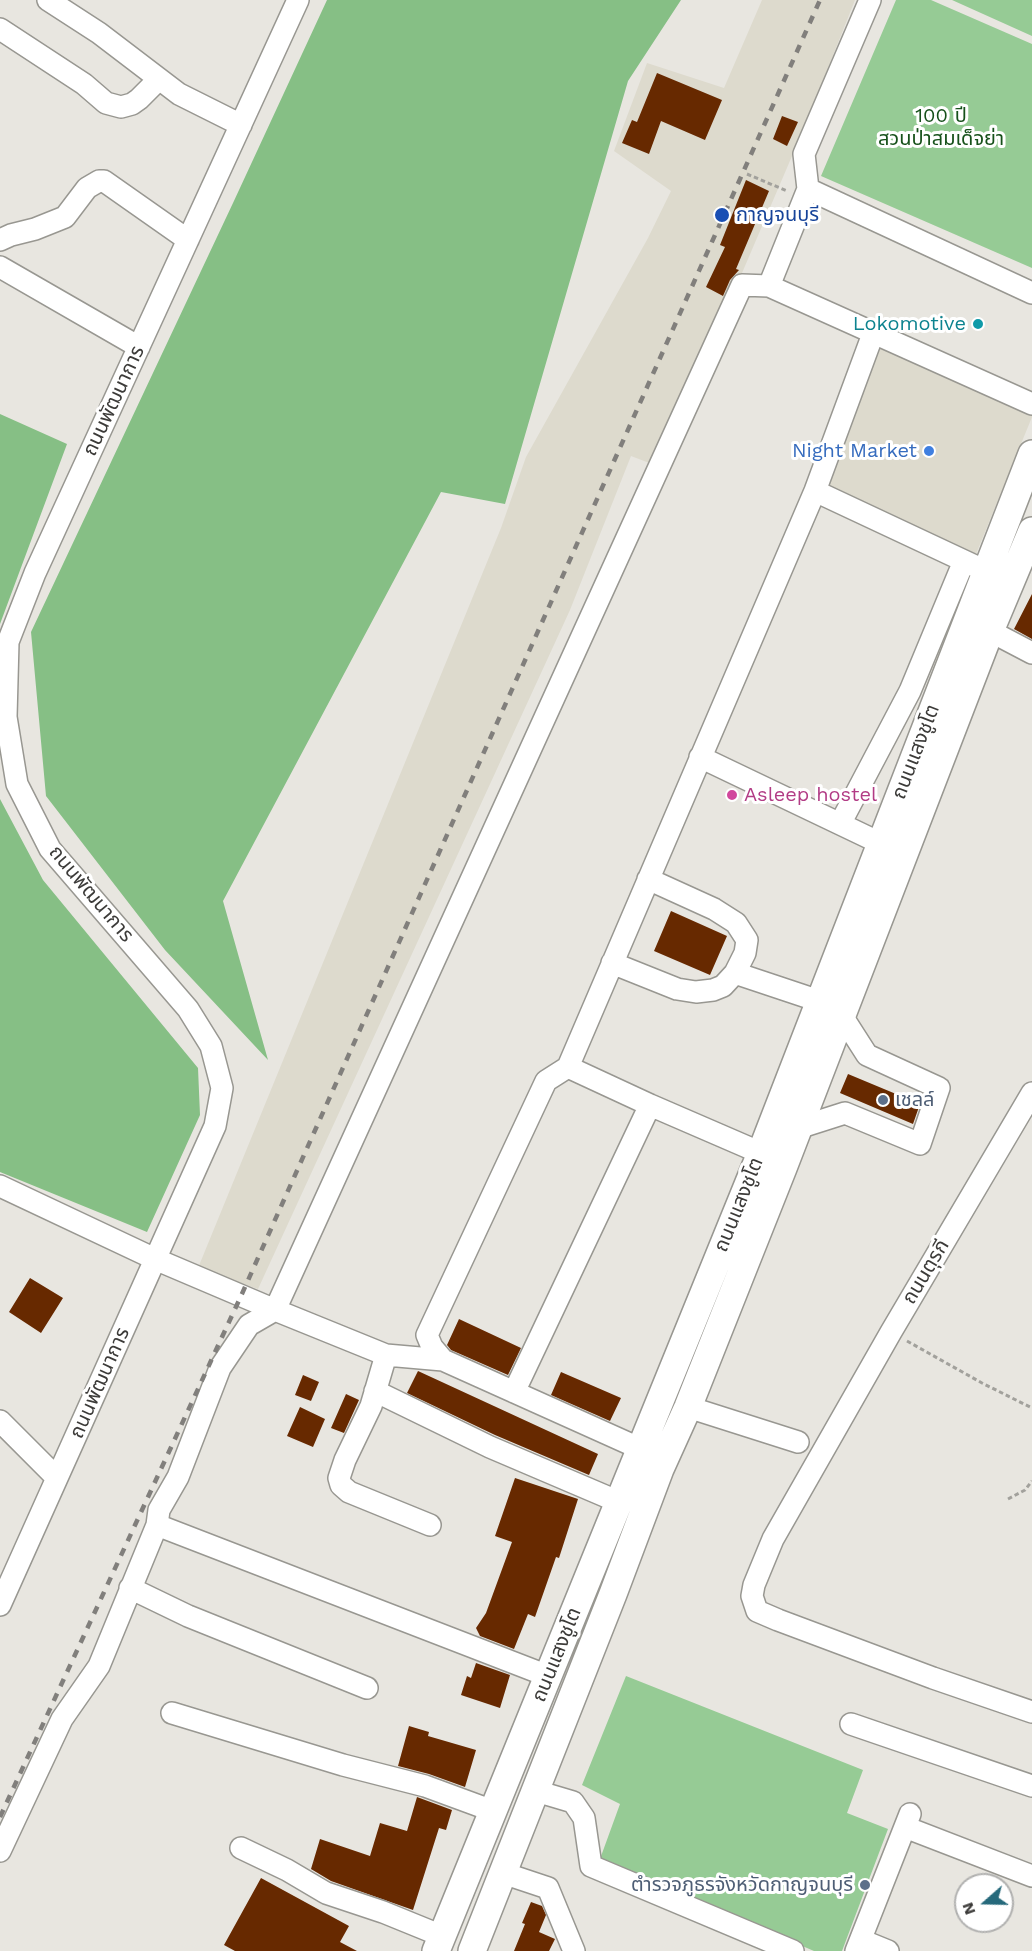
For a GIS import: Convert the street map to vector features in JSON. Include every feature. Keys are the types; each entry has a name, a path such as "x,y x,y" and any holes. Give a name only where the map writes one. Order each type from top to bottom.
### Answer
{"main road":[{"name":"ถนนแสงชูโต","path":"439,1943 760,1153 880,843 975,566 1032,454"},
{"name":"ถนนแสงชูโต","path":"472,1951 660,1469 688,1407 783,1168 990,631 1032,531"},
{"path":"854,911 878,923"},
{"path":"760,1153 783,1168"},
{"path":"586,1583 613,1594"}],"street":[{"path":"48,0 99,33 179,94 241,125"},
{"name":"ถนนพัฒนาการ","path":"0,1605 215,1126 222,1088 211,1046 188,1009 50,849 17,784 6,717 8,642 34,573 298,0"},
{"path":"769,286 806,194 804,154 870,0"},
{"path":"0,29 84,84 106,103 121,107 132,104 159,79"},
{"path":"0,240 65,217 87,188 99,180 104,181 188,240"},
{"path":"806,194 1032,293"},
{"path":"0,267 139,347"},
{"path":"0,1851 62,1719 99,1666 157,1525 159,1510 178,1477 220,1368 249,1325 275,1310 742,285 769,286 1032,404"},
{"path":"443,1360 432,1347 427,1335 546,1081 568,1067 815,491 873,334"},
{"path":"815,491 975,566 840,824"},
{"path":"990,631 1032,653"},
{"path":"700,757 880,843"},
{"path":"612,963 676,989 696,992 723,986 735,973 745,953 747,940 736,923 714,909 648,879"},
{"path":"735,973 819,1001"},
{"path":"798,1128 845,1113 920,1144 939,1088 867,1055 842,1016"},
{"path":"568,1067 760,1153"},
{"name":"ถนนตุรกี","path":"1032,1093 772,1539 752,1596 758,1611 933,1678 1032,1712"},
{"path":"514,1392 650,1105"},
{"path":"0,1186 156,1259 275,1310 386,1355 443,1360 641,1449"},
{"path":"386,1355 371,1406 340,1471 339,1478 341,1485 349,1492 430,1525"},
{"path":"375,1391 490,1447 619,1502"},
{"path":"688,1407 798,1442"},
{"path":"0,1421 57,1478"},
{"path":"157,1525 548,1676"},
{"path":"130,1588 188,1616 367,1688"},
{"path":"172,1713 343,1765 425,1786 493,1811"},
{"path":"851,1724 1032,1786"},
{"path":"536,1791 573,1802 584,1818 591,1866 793,1951"},
{"path":"888,1951 859,1945 907,1821 1032,1876"},
{"path":"242,1848 287,1870 326,1893 383,1912 439,1943"},
{"path":"503,1873 548,1888 574,1951"}],"path":[{"path":"747,174 806,194"},
{"path":"891,1332 1032,1408"},
{"path":"1008,1499 1025,1490 1032,1481"}],"shaded area":[{"path":"762,0 855,0 807,121 742,273 652,464 631,456 570,610 258,1289 198,1268 501,528 526,457 648,238 671,191 614,151 647,63 724,88"},
{"name":"Night Market","path":"880,348 1032,413 976,554 826,485"}],"green space":[{"path":"327,0 681,0 628,81 505,504 441,492 223,901 268,1060 165,950 46,796 31,632"},
{"name":"100 ปี สวนป่าสมเด็จย่า","path":"896,0 931,0 1032,44 1032,268 821,176"},
{"path":"952,0 1032,0 1032,36"},
{"path":"0,414 67,444 0,624"},
{"path":"0,799 43,880 198,1068 200,1115 147,1232 0,1172"},
{"path":"626,1676 863,1770 847,1813 888,1829 842,1951 814,1951 600,1859 620,1804 582,1785"}],"building":[{"path":"657,73 722,100 705,140 661,121 649,154 622,143 632,120 637,122"},
{"path":"782,116 798,122 787,146 773,139"},
{"path":"746,180 769,191 736,269 739,270 730,280 723,296 706,287 725,247 720,245"},
{"path":"1032,594 1032,639 1014,629"},
{"path":"671,911 727,936 710,975 654,951"},
{"name":"เชลล์","path":"848,1074 920,1104 913,1124 840,1093"},
{"path":"30,1278 63,1298 41,1333 9,1312"},
{"path":"459,1319 521,1348 508,1375 451,1350 447,1345"},
{"path":"418,1371 598,1454 589,1475 495,1435 407,1393"},
{"path":"561,1372 621,1398 610,1421 551,1395"},
{"path":"303,1375 319,1382 311,1401 295,1395"},
{"path":"346,1394 359,1400 344,1433 331,1428"},
{"path":"300,1407 325,1419 313,1447 287,1436"},
{"path":"515,1478 578,1499 559,1558 556,1557 535,1617 528,1614 514,1649 480,1636 476,1628 486,1613 512,1542 495,1536"},
{"path":"476,1663 510,1675 500,1708 461,1695 467,1676 471,1678"},
{"path":"409,1726 429,1732 428,1736 476,1750 465,1787 398,1766"},
{"path":"417,1797 452,1810 446,1830 439,1828 413,1910 331,1881 311,1869 320,1839 370,1856 380,1823 407,1831"},
{"path":"261,1878 349,1926 340,1942 357,1951 235,1951 224,1945"},
{"path":"531,1902 542,1906 546,1915 539,1932 555,1939 549,1951 514,1951"}],"railway":[{"path":"0,1817 241,1296 820,0"}],"place":[{"name":"กาญจนบุรี","path":"722,215"},
{"name":"Lokomotive","path":"978,324"},
{"name":"Night Market","path":"929,451"},
{"name":"Asleep hostel","path":"732,795"},
{"name":"เชลล์","path":"883,1100"},
{"name":"ตำรวจภูธรจังหวัดกาญจนบุรี","path":"865,1885"}]}
